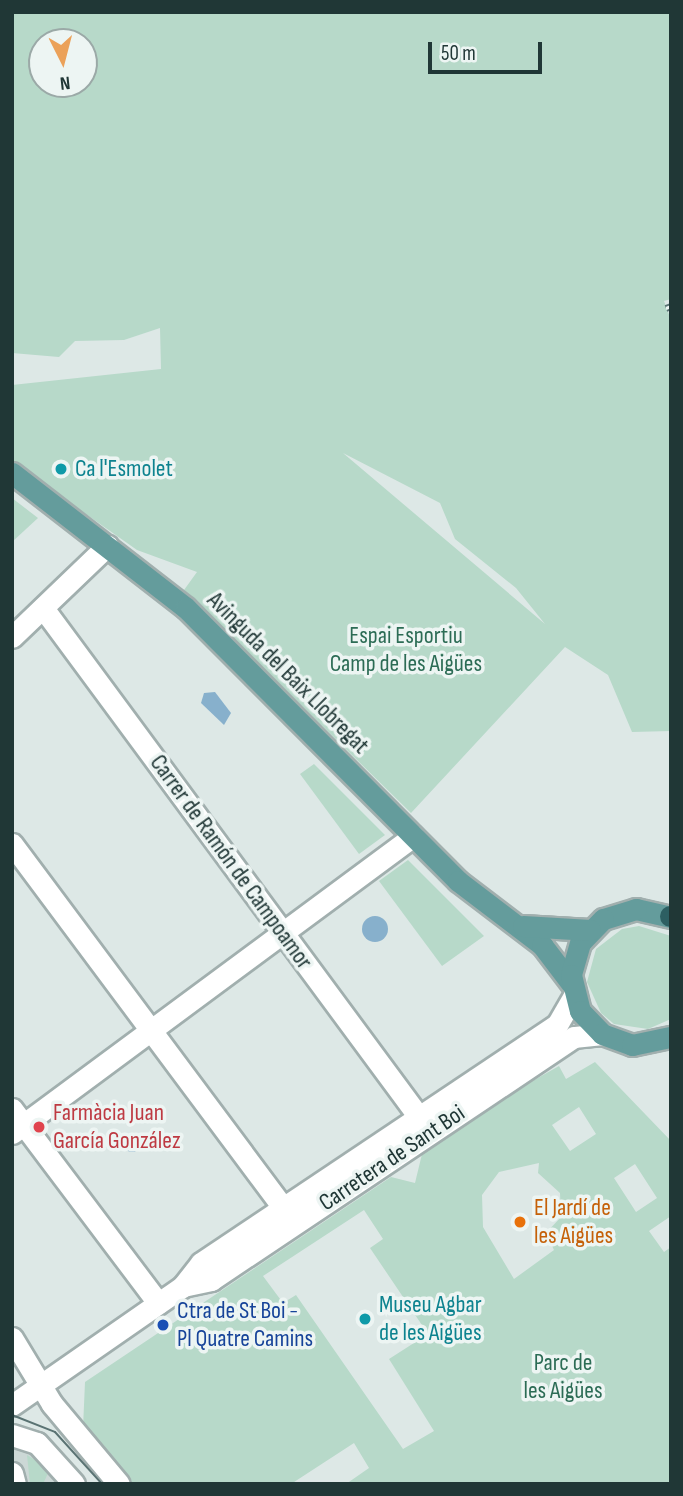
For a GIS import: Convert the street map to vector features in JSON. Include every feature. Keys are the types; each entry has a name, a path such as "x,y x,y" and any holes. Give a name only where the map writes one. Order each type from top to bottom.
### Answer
{"main road":[{"name":"Avinguda del Baix Llobregat","path":"12,473 186,608 469,891 515,924 573,990 602,1034"},
{"path":"573,990 573,959 590,930 627,910 670,917"},
{"path":"515,924 590,930"},
{"path":"602,1034 671,1053"},
{"path":"648,1045 671,1037"}],"street":[{"path":"12,637 107,546"},
{"name":"Carrer de Ramón de Campoamor","path":"43,608 419,1117"},
{"path":"158,1304 16,1122 151,1030 413,836"},
{"path":"12,844 283,1208"},
{"name":"Carretera de Sant Boi","path":"40,1382 183,1286 201,1263 557,1025 573,990"},
{"name":"Carretera de Sant Boi","path":"183,1286 211,1280 574,1037 602,1034"},
{"path":"12,1338 40,1382 119,1484"},
{"path":"12,1395 40,1382"},
{"path":"12,1405 40,1382"},
{"path":"40,1382 12,1435 37,1443 74,1484"},
{"path":"12,1473 15,1484"}],"shaded area":[{"path":"12,1445 34,1447 68,1484 12,1484"}],"green space":[{"name":"Espai Esportiu Camp de les Aigües","path":"12,12 671,12 671,299 664,301 671,320 671,731 632,732 608,675 565,647 411,813 184,590 197,572 137,550 12,462 12,385 161,369 160,328 124,340 75,341 59,357 12,353","holes":["343,453 440,503 455,539 516,588 545,624"]},
{"path":"12,498 38,518 12,542"},
{"path":"314,764 385,835 359,854 300,774"},
{"path":"408,860 484,936 442,966 379,881"},
{"path":"639,926 671,936 671,1019 648,1029 614,1024 601,1013 587,982 596,949 622,929"},
{"name":"Parc de les Aigües","path":"595,1062 671,1141 671,1216 649,1231 664,1252 671,1247 671,1484 346,1484 369,1468 354,1443 291,1484 131,1484 83,1428 85,1382 391,1177 415,1183 422,1154 513,1092 559,1066 566,1079","holes":["579,1107 596,1134 570,1151 552,1125","539,1163 538,1173 560,1193 561,1217 546,1233 554,1250 514,1279 483,1227 482,1195 499,1172","635,1164 657,1198 636,1212 614,1178","364,1210 383,1239 370,1248 428,1334 389,1359 434,1431 403,1449 296,1295 283,1303 263,1276"]},
{"path":"27,1455 50,1469 43,1484 30,1484"}],"water":[{"path":"215,692 231,713 224,725 201,703 204,693"},
{"path":"375,916 384,920 388,929 384,938 375,942 366,938 362,929 366,920"},
{"path":"128,1134 136,1134 141,1143 139,1150 128,1152 123,1147 123,1139"}],"tram line":[{"path":"12,1415 55,1432 102,1484"}],"railway":[{"path":"666,308 671,306"}],"place":[{"name":"Ca l'Esmolet","path":"61,469"},
{"name":"Farmàcia Juan García González","path":"39,1127"},
{"name":"El Jardí de les Aigües","path":"520,1222"},
{"name":"Museu Agbar de les Aigües","path":"365,1319"},
{"name":"Ctra de St Boi - Pl Quatre Camins","path":"163,1325"}]}
